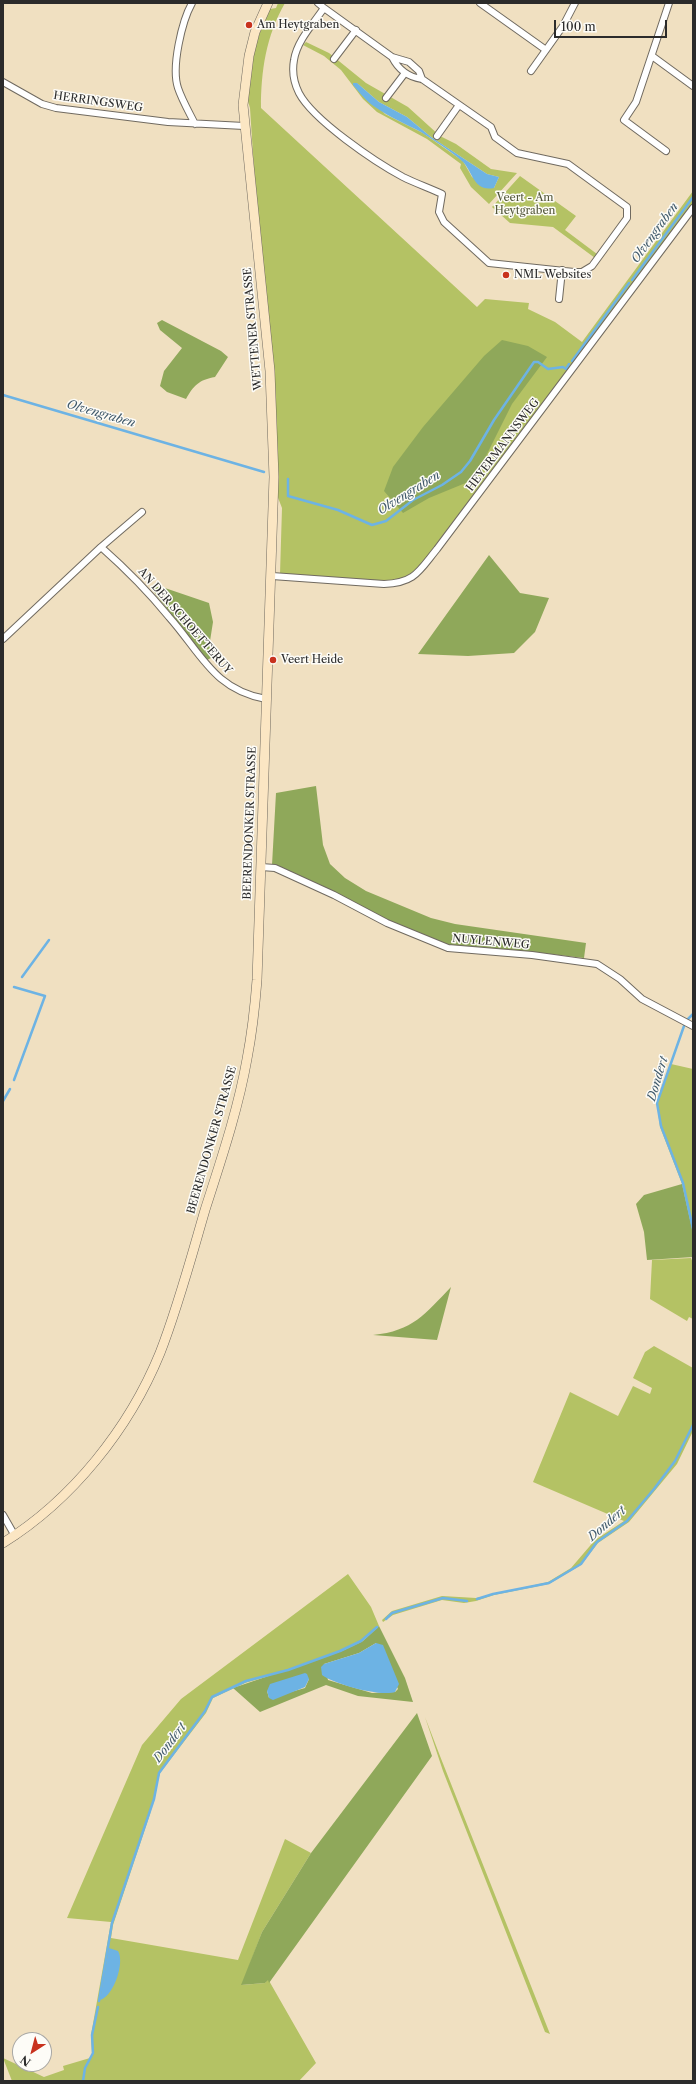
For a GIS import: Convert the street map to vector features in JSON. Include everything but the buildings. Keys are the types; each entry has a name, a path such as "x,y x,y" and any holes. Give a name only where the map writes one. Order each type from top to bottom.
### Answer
{"street":[{"path":"192,3 180,34 177,63 177,86 195,124"},
{"name":"WETTENER STRASSE","path":"268,3 255,32 249,56 243,105 270,371 274,477 269,657"},
{"path":"318,3 392,57 409,62 419,71 422,79"},
{"path":"480,3 546,50"},
{"path":"531,71 564,26 575,3"},
{"path":"666,151 624,120 636,102 669,3"},
{"path":"324,8 301,42 294,61 293,72 295,82 299,93 307,103 354,145 403,177 442,194 439,212 444,222 489,263 582,272 592,266 627,218 627,207 568,164 517,153 495,137 491,127 422,79 414,78 405,73 397,66 392,57"},
{"path":"334,60 356,30"},
{"path":"652,56 693,86"},
{"path":"386,98 405,73"},
{"name":"HERRINGSWEG","path":"3,82 42,104 56,108 195,124 244,126"},
{"path":"437,136 459,105"},
{"name":"HEYERMANNSWEG","path":"272,576 384,584 400,584 410,580 438,549 693,208"},
{"path":"559,299 562,270"},
{"path":"3,639 101,547 142,512"},
{"name":"AN DER SCHOETTERUY","path":"101,547 137,578 176,624 197,654 216,675 235,690 248,696 266,700"},
{"name":"BEERENDONKER STRASSE","path":"3,1543 15,1536 62,1497 94,1462 126,1416 143,1388 160,1353 175,1311 238,1102 247,1060 257,980 266,700 269,657"},
{"name":"NUYLENWEG","path":"261,867 275,868 387,923 448,948 532,955 597,964 620,979 642,1000 693,1026"},
{"path":"3,1515 15,1536"}],"green space":[{"path":"278,3 285,3 273,28 266,54 262,81 261,108 477,307 485,299 529,303 528,309 555,322 582,342 693,191 693,203 419,567 401,578 384,582 280,574 282,508 270,477 268,384 250,108 247,96 249,71 260,31 270,9 276,8"},
{"path":"306,42 329,53 366,83 408,107 440,136 456,144 491,169 517,173 489,204 471,187 460,168 461,164 427,139 377,112 363,99 341,70 324,56 303,45","holes":["357,83 379,102 407,117 431,137 487,174 499,177 494,188 472,177 463,161 423,133 385,114"]},
{"name":"Veert - Am Heytgraben","path":"520,176 576,216 565,230 597,254 595,258 553,227 510,223 492,207"},
{"path":"162,320 221,351 228,357 215,377 198,384 186,399 167,392 160,386 164,371 182,348 160,330 157,323"},
{"path":"502,340 528,346 547,357 512,404 485,458 468,482 429,498 403,513 384,491 393,467 423,427 484,356"},
{"path":"489,555 520,593 549,598 535,632 514,653 468,656 418,654"},
{"path":"150,587 162,587 209,603 213,622 210,641 213,657 207,660"},
{"path":"316,786 323,845 330,864 345,878 366,891 431,918 455,924 586,943 584,958 533,952 449,946 388,921 272,865 276,793"},
{"path":"684,1025 671,1064 693,1069 693,1233 682,1184 660,1127 657,1104"},
{"path":"682,1184 693,1233 693,1257 647,1260 644,1232 636,1204 644,1195"},
{"path":"691,1258 693,1263 693,1319 689,1317 687,1321 650,1299 652,1260"},
{"path":"451,1287 437,1340 373,1335 398,1330 417,1320"},
{"path":"654,1346 693,1368 693,1431 677,1464 629,1522 598,1543 581,1565 549,1584 494,1595 464,1603 442,1600 393,1615 383,1622 382,1620 392,1611 442,1596 476,1598 548,1582 571,1568 595,1540 624,1521 533,1482 570,1392 618,1416 633,1386 650,1394 652,1388 633,1378 645,1352"},
{"path":"348,1574 371,1607 379,1626 363,1641 342,1651 289,1670 245,1683 213,1698 206,1713 160,1773 150,1814 113,1925 111,1938 238,1960 285,1839 311,1853 262,1932 242,1985 265,1983 268,1979 316,2063 299,2081 12,2081 3,2058 12,2062 12,2072 33,2072 44,2077 64,2070 63,2066 90,2058 92,2054 91,2035 111,1922 67,1918 142,1745 181,1699"},
{"path":"379,1626 405,1678 413,1702 358,1696 326,1685 260,1712 233,1688 342,1651 363,1641","holes":["376,1643 398,1689 395,1692 372,1693 328,1680 324,1664 359,1653","309,1679 305,1688 269,1698 267,1691"]},
{"path":"417,1713 432,1756 269,1983 268,1980 265,1983 241,1985 262,1932 311,1853"},
{"path":"425,1717 550,2034 545,2032 443,1771"}],"water":[{"path":"353,83 357,83 379,102 407,117 431,137 487,174 499,177 494,188 482,187 474,180 466,165 458,157 421,132 375,107 363,97"},
{"path":"376,1643 383,1645 399,1684 395,1692 379,1693 357,1689 328,1679 322,1675 321,1667 324,1664 359,1653"},
{"path":"305,1673 309,1679 305,1687 273,1700 269,1698 267,1691 270,1684"},
{"path":"109,1948 118,1951 120,1956 119,1970 114,1986 105,1997 100,2000"}],"waterway":[{"name":"Olvengraben","path":"632,280 693,197"},
{"name":"Olvengraben","path":"572,361 629,283"},
{"name":"Olvengraben","path":"288,479 288,496 338,510 372,525 386,521 413,500 442,485 461,472 470,461 494,420 534,362 538,362 548,369 563,367 566,369 569,364"},
{"name":"Olvengraben","path":"3,395 264,472"},
{"path":"22,977 49,940"},
{"path":"14,987 45,996 14,1080"},
{"name":"Dondert","path":"688,1019 693,1014"},
{"name":"Dondert","path":"684,1026 657,1103 661,1126 683,1183 693,1229"},
{"path":"3,1101 10,1089"},
{"name":"Dondert","path":"477,1599 493,1594 549,1583 581,1564 597,1542 627,1521 654,1489 675,1461 693,1425"},
{"name":"Dondert","path":"386,1619 392,1613 443,1598 467,1601"},
{"name":"Dondert","path":"99,2001 112,1923 154,1799 159,1773 205,1711 212,1697 246,1681 288,1670 340,1651 361,1641 377,1627"},
{"name":"Dondert","path":"83,2081 85,2068 93,2053 92,2035 98,2007"}],"place":[{"name":"Am Heytgraben","path":"249,25"},
{"name":"NML Websites","path":"506,275"},
{"name":"Veert Heide","path":"273,660"}]}
